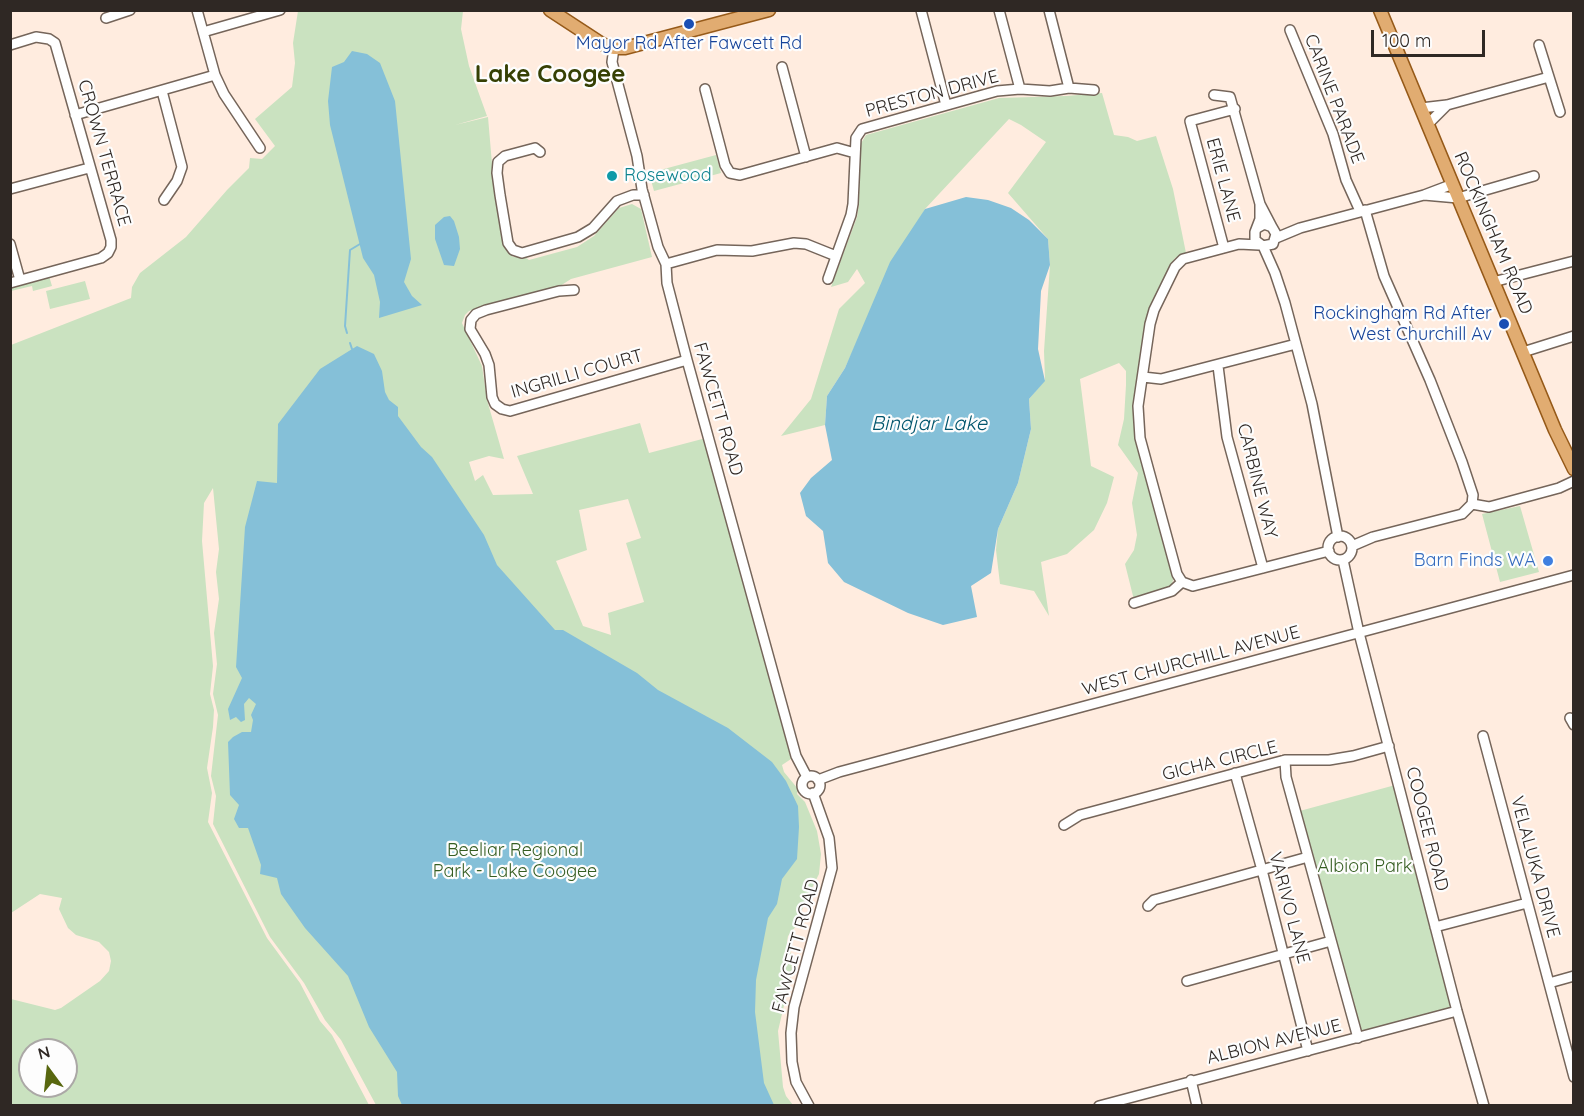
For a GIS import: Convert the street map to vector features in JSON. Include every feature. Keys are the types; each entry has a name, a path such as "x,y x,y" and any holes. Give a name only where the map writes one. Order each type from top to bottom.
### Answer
{"main road":[{"path":"550,10 592,38 614,48 651,43 769,10"},
{"name":"ROCKINGHAM ROAD","path":"1380,10 1493,282 1574,469"}],"street":[{"path":"106,18 130,10"},
{"path":"197,10 215,75 260,148"},
{"path":"203,32 280,10"},
{"path":"921,10 946,105"},
{"path":"999,10 1020,89"},
{"path":"1050,10 1069,88"},
{"name":"CARINE PARADE","path":"1290,30 1333,134 1346,180 1350,214"},
{"name":"CROWN TERRACE","path":"10,45 36,38 49,39 55,43 111,240 108,253 101,258 15,281"},
{"path":"1539,45 1560,112"},
{"name":"FAWCETT ROAD","path":"614,48 612,62 637,156 644,195 658,247 666,264 667,283 687,360 796,756 807,777"},
{"path":"782,67 806,157"},
{"path":"75,115 215,75"},
{"path":"1421,108 1447,105 1549,77"},
{"name":"PRESTON DRIVE","path":"828,279 853,204 856,138 862,129 997,91 1020,89 1050,91 1069,88 1094,90"},
{"path":"705,89 725,165 730,173 740,175 837,148 855,153"},
{"path":"162,91 182,167 177,182 164,200"},
{"path":"1214,95 1230,97 1235,109 1260,204 1274,235 1275,273"},
{"path":"1428,124 1447,105"},
{"name":"ERIE LANE","path":"1224,248 1190,121 1235,109"},
{"path":"540,152 535,148 505,156 498,162 497,173 508,243 513,250 522,253 578,237 593,228 617,201 633,195 644,195"},
{"path":"10,189 89,168"},
{"path":"1424,195 1458,198 1534,176"},
{"name":"CARINE PARADE","path":"1346,180 1363,211 1384,276 1450,431 1473,495 1472,504"},
{"path":"1329,551 1193,586 1182,582 1177,574 1140,438 1138,406 1154,310 1175,267 1183,260 1239,244 1261,246 1274,235 1424,195 1453,184"},
{"path":"1260,204 1255,240 1261,246 1275,273 1296,344 1312,404 1338,537"},
{"path":"1239,244 1264,224 1274,235"},
{"path":"666,264 717,250 752,251 794,243 806,244 836,256"},
{"path":"10,244 15,281"},
{"path":"1493,282 1574,261"},
{"name":"INGRILLI COURT","path":"574,290 559,291 486,310 476,314 471,320 470,329 489,365 492,397 495,404 502,409 510,411 687,360"},
{"path":"1523,352 1574,336"},
{"path":"1143,377 1161,379 1296,344"},
{"name":"CARBINE WAY","path":"1218,366 1227,437 1263,568"},
{"path":"1352,546 1372,537 1462,514 1472,504 1489,507 1559,488 1574,481"},
{"path":"1338,537 1347,538 1352,546 1350,555 1343,560 1333,557 1329,551 1330,542 1338,537"},
{"name":"COOGEE ROAD","path":"1343,560 1359,633 1457,1011 1484,1106"},
{"name":"WEST CHURCHILL AVENUE","path":"818,780 839,772 1574,575"},
{"path":"1134,603 1172,591 1182,582"},
{"name":"VELALUKA DRIVE","path":"1483,736 1574,1077"},
{"name":"GICHA CIRCLE","path":"1064,825 1080,815 1285,760 1329,760 1389,746"},
{"path":"1285,760 1286,777 1358,1038"},
{"name":"VARIVO LANE","path":"1234,773 1262,870 1308,1051"},
{"path":"813,776 818,780 819,787 813,793 803,788 802,783 807,777 813,776"},
{"name":"FAWCETT ROAD","path":"809,1106 796,1082 792,1062 793,1016 832,868 829,838 813,793"},
{"path":"1148,906 1154,900 1308,857"},
{"path":"1435,927 1527,903"},
{"path":"1187,981 1331,941"},
{"path":"1549,983 1574,976"},
{"name":"ALBION AVENUE","path":"1099,1106 1457,1011"},
{"path":"1191,1080 1197,1106"}],"green space":[{"name":"Beeliar Regional Park - Lake Coogee","path":"298,11 463,11 461,29 469,66 487,116 455,125 488,117 495,199 506,249 513,257 525,257 529,260 577,247 594,236 619,208 632,204 641,209 652,257 571,279 560,286 469,311 465,315 462,323 482,366 487,400 504,459 489,456 469,462 475,481 483,475 493,495 533,494 517,456 640,423 649,453 706,438 791,759 782,765 784,772 798,789 797,794 805,802 817,831 821,854 819,874 804,904 797,925 788,936 787,942 790,947 792,971 778,1031 783,1087 793,1105 376,1105 341,1040 325,1020 304,983 270,937 213,824 216,796 211,776 218,715 213,694 217,664 214,633 219,599 216,572 219,549 213,488 204,503 202,541 213,666 210,694 214,710 207,768 212,793 208,822 267,938 300,983 320,1021 332,1035 369,1105 11,1105 11,999 55,1010 61,1008 100,981 109,971 111,961 109,952 99,942 76,935 68,928 59,909 62,898 40,894 11,913 11,345 131,298 132,287 140,273 186,237 249,168 250,158 262,159 275,146 255,119 292,87 295,63 293,43","holes":["628,499 641,538 626,543 644,602 608,613 611,635 583,626 556,561 587,550 579,510"]},
{"path":"1102,93 1114,135 1137,141 1156,136 1173,189 1186,253 1175,258 1149,313 1135,411 1174,577 1171,587 1134,600 1125,564 1134,550 1137,535 1132,503 1138,473 1118,445 1124,419 1126,385 1126,371 1119,363 1080,379 1091,466 1114,477 1107,503 1094,530 1067,554 1041,562 1049,616 1034,591 1000,584 996,550 998,529 1018,483 1031,429 1029,399 1045,380 1044,351 1050,265 1048,239 1008,193 1046,142 1021,125 1009,119 925,209 867,320 845,368 827,396 825,425 781,436 811,399 839,309 865,283 857,269 848,282 831,287 857,217 860,145 866,135 999,98"},
{"path":"716,155 721,173 654,191 649,173"},
{"path":"49,276 52,286 33,291 32,286 11,291 11,287"},
{"path":"85,281 90,299 50,309 46,291"},
{"path":"1520,506 1539,572 1500,582 1482,514"},
{"name":"Albion Park","path":"1399,784 1457,1011 1358,1038 1296,812"}],"water":[{"path":"352,51 367,54 380,63 395,101 411,259 404,282 412,296 422,305 379,318 380,302 374,275 363,258 330,125 328,101 332,67 344,62"},
{"name":"Bindjar Lake","path":"966,197 988,200 1011,208 1029,220 1048,239 1050,265 1041,291 1038,349 1045,381 1029,399 1031,429 1018,483 998,529 991,573 971,586 977,617 943,625 908,613 844,582 828,563 823,531 806,516 800,493 811,478 832,460 825,425 827,396 845,368 890,262 925,209"},
{"path":"450,216 459,237 460,249 454,266 444,265 435,239 435,225 444,217"},
{"name":"Beeliar Regional Park - Lake Coogee","path":"357,346 374,354 382,371 385,392 389,400 398,407 398,416 421,447 432,457 484,535 497,565 555,630 563,630 637,673 658,690 728,728 772,762 786,781 798,806 797,859 782,879 777,904 768,918 756,980 755,1012 764,1083 774,1105 402,1105 398,1096 397,1072 369,1027 348,976 305,928 281,894 277,878 260,874 261,865 248,828 239,828 234,819 239,805 230,795 228,742 242,732 251,732 253,720 251,715 256,704 249,698 244,704 245,720 241,722 236,717 230,720 228,709 242,678 236,667 245,527 257,481 277,483 278,424 320,369"}],"waterway":[{"path":"347,333 345,326 350,250 360,244"},
{"path":"350,343 352,349"}],"place":[{"name":"Mayor Rd After Fawcett Rd","path":"689,24"},
{"name":"Rosewood","path":"612,176"},
{"name":"Rockingham Rd After West Churchill Av","path":"1504,324"},
{"name":"Barn Finds WA","path":"1548,561"}],"district":[{"name":"Lake Coogee","path":"550,75"}]}
